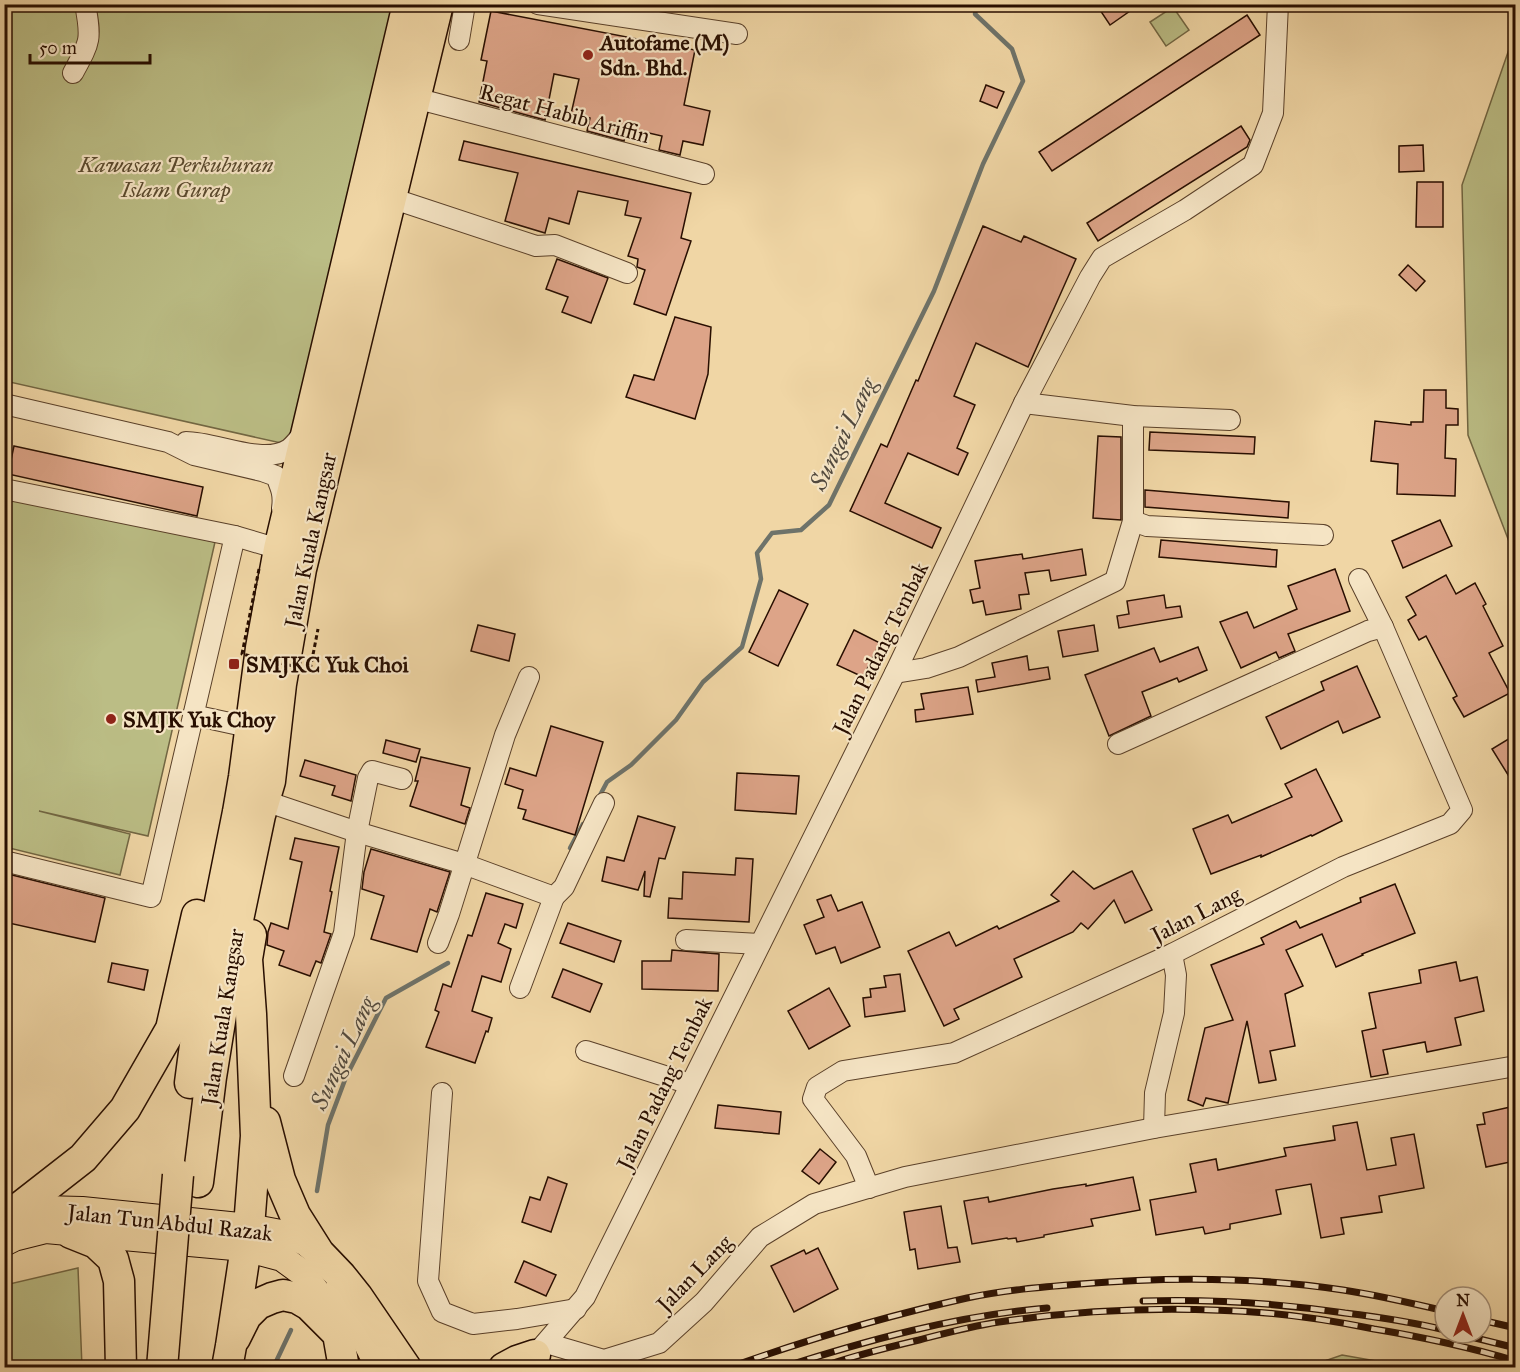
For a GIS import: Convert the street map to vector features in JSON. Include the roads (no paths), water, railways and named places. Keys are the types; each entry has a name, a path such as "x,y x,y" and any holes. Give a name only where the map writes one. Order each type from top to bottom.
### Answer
{"highway":[{"name":"Jalan Kuala Kangsar","path":"162,1368 178,1175 202,992 238,812 274,549 309,427 408,4"},
{"name":"Jalan Kuala Kangsar","path":"182,1368 198,1182 211,1077 231,953 260,815 272,793 280,684 301,569 438,4"},
{"path":"6,1225 83,1158 125,1109 171,1029 223,806 239,725 261,648"},
{"path":"229,1357 247,1238 256,1136 247,959 272,793"},
{"path":"254,1075 280,1180 295,1215 319,1254 357,1296 406,1368"},
{"path":"71,1233 96,1243 113,1259 119,1281 121,1368"},
{"path":"229,1357 246,1316 258,1304 283,1295 297,1298 309,1305 338,1334 344,1368"},
{"path":"504,1368 517,1361 536,1356"}],"main road":[{"name":"Jalan Tun Abdul Razak","path":"6,1225 42,1209 82,1210 247,1238 286,1234 306,1243 319,1254 332,1273 370,1365"},
{"path":"6,1225 14,1238 46,1230 71,1233 247,1238"},
{"name":"Jalan Tun Abdul Razak","path":"247,1238 304,1274 319,1295 338,1334 370,1365"}],"street":[{"path":"73,74 88,47 89,26 85,4"},
{"path":"459,40 465,4"},
{"path":"538,4 737,34"},
{"name":"Jalan Padang Tembak","path":"536,1356 585,1297 895,673 1024,403 1090,277 1102,258 1185,210 1253,165 1273,113 1278,4"},
{"name":"Regat Habib Ariffin","path":"415,98 704,174"},
{"path":"391,198 536,246 555,245 627,273"},
{"path":"1024,403 1133,416 1230,420"},
{"path":"4,404 168,442 197,442 262,456 288,449 309,427"},
{"path":"895,673 926,668 959,657 1115,581 1133,521 1133,416"},
{"path":"4,489 235,536 274,549 284,497 276,476 194,455 168,442"},
{"path":"1133,521 1147,526 1323,535"},
{"path":"4,861 151,897 235,536"},
{"name":"Jalan Lang","path":"869,1188 856,1156 813,1099 817,1087 843,1071 954,1053 1172,954 1342,867 1450,824 1462,810 1383,627 1359,579"},
{"path":"1118,744 1368,631 1383,627"},
{"path":"438,943 505,735 529,677"},
{"path":"193,715 239,725"},
{"path":"294,1076 344,933 357,832 369,778 372,771 402,779"},
{"path":"272,793 357,832 464,864 554,897"},
{"path":"520,988 554,897 564,887 604,803"},
{"path":"686,940 760,944"},
{"path":"1154,1128 1155,1093 1174,1012 1176,975 1172,954"},
{"path":"586,1051 690,1084"},
{"name":"Jalan Lang","path":"536,1356 604,1360 659,1343 704,1302 760,1237 814,1204 905,1177 1154,1128 1515,1066"},
{"path":"442,1093 428,1281 442,1312 473,1324 576,1309"}],"waterway":[{"name":"Sungai Lang","path":"598,799 607,782 631,765 676,720 703,682 742,647 761,579 757,553 772,533 801,530 829,505 934,291 983,164 1023,81 1012,49 975,14 977,4"},
{"name":"Sungai Lang","path":"570,848 583,824"},
{"name":"Sungai Lang","path":"317,1191 328,1125 346,1077 386,998 448,963"},
{"name":"Sungai Lang","path":"273,1368 291,1330"}],"railway":[{"path":"728,1368 846,1329 937,1305 995,1293 1080,1284 1178,1279 1278,1283 1356,1292 1433,1308"},
{"path":"1143,1301 1244,1302 1382,1318 1433,1328"},
{"path":"781,1368 912,1330 979,1317 1047,1308"},
{"path":"819,1368 881,1349 989,1324 1065,1314 1166,1309 1266,1313 1320,1320 1428,1339 1516,1361"},
{"path":"1493,1323 1516,1328"},
{"path":"1493,1342 1516,1348"}],"place":[{"name":"Autofame (M) Sdn. Bhd.","path":"588,55"},
{"name":"SMJKC Yuk Choi","path":"234,664"},
{"name":"SMJK Yuk Choy","path":"111,719"}],"park label":[{"name":"Kawasan Perkuburan Islam Gurap","path":"176,176"}]}
